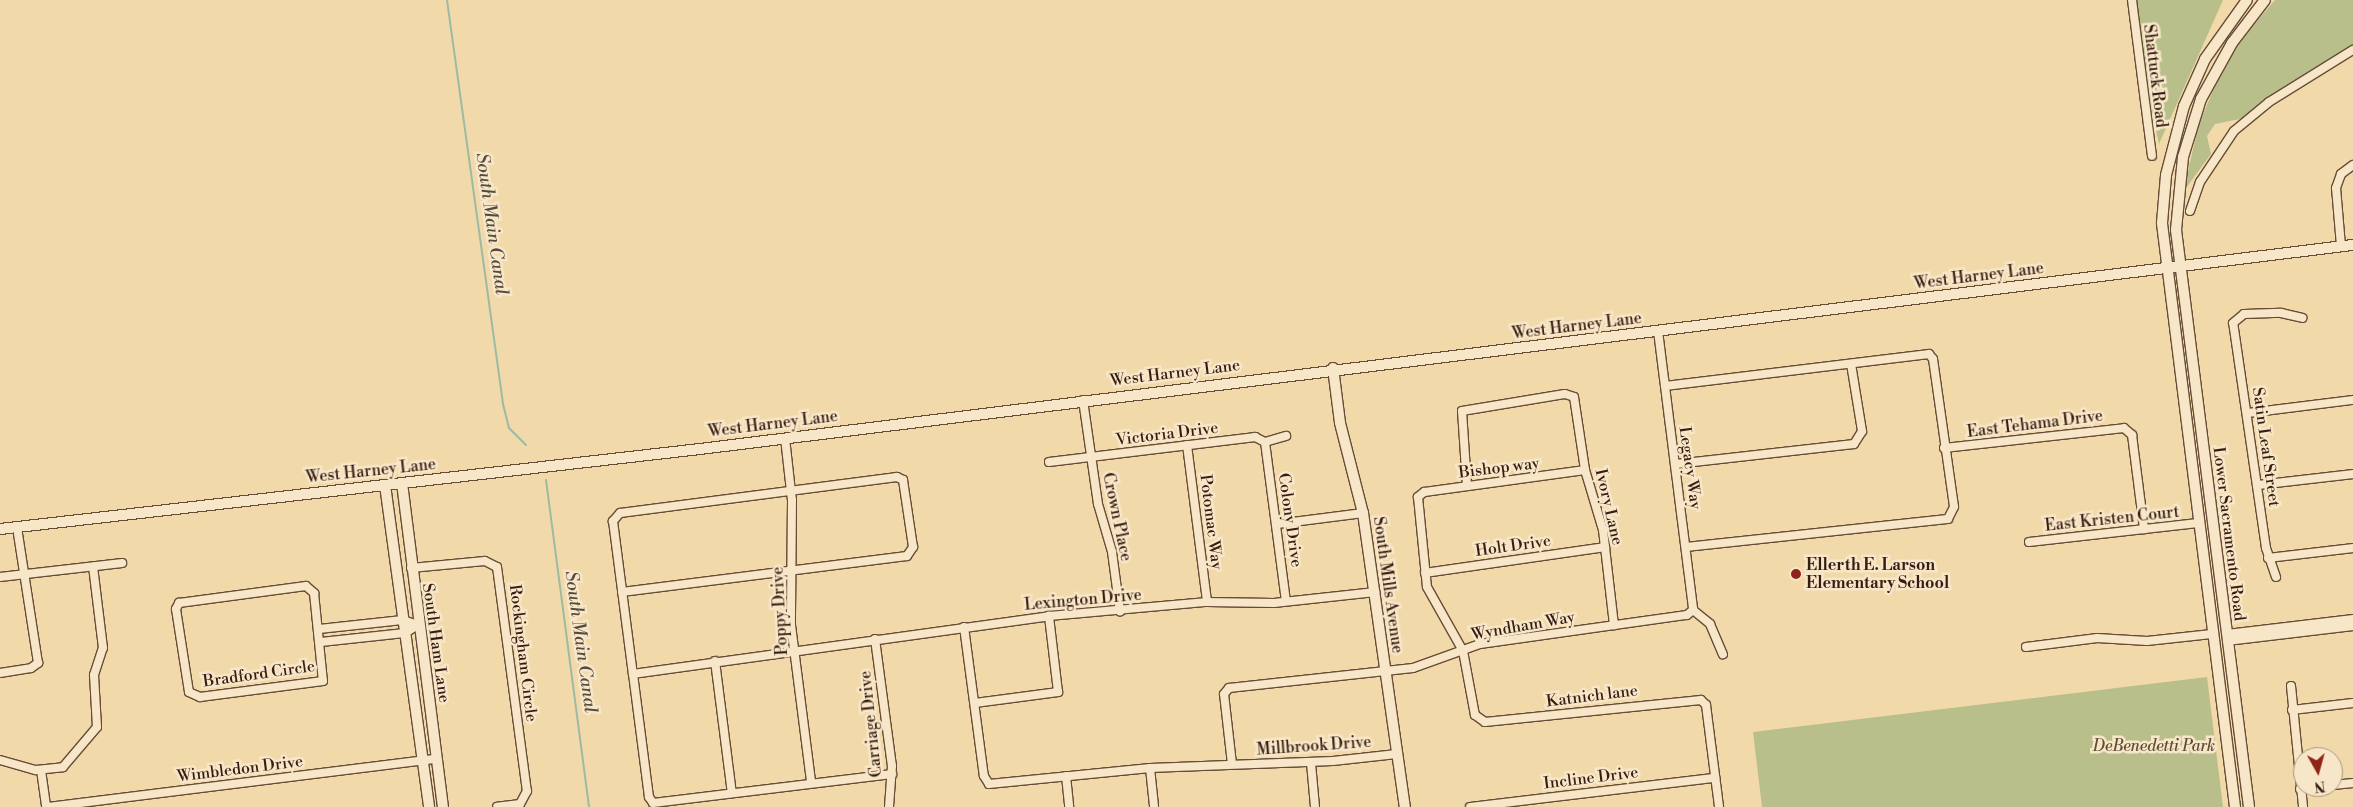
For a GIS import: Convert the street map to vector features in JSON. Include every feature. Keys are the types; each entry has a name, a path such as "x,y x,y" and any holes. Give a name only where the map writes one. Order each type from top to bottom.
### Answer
{"main road":[{"name":"Lower Sacramento Road","path":"2249,807 2178,266 2178,189 2190,130 2215,70 2266,0"},
{"name":"Lower Sacramento Road","path":"2235,807 2164,267 2163,201 2175,133 2205,59 2243,1"},
{"name":"West Harney Lane","path":"0,529 785,438 1333,368 1658,331 2353,245"},
{"name":"South Mills Avenue","path":"1333,368 1340,423 1363,513 1405,807"},
{"name":"South Ham Lane","path":"402,483 418,625 443,807"},
{"name":"South Ham Lane","path":"385,485 429,807"},
{"path":"2198,523 2207,530 2214,578 2221,588"}],"street":[{"name":"Shattuck Road","path":"2132,0 2152,156"},
{"path":"2190,211 2200,182 2234,131 2278,96 2353,50"},
{"path":"2342,246 2336,188 2341,174 2353,165"},
{"name":"Satin Leaf Street","path":"2276,578 2268,558 2235,318 2244,314 2281,313 2302,318"},
{"name":"Legacy Way","path":"1658,331 1687,547 1693,610"},
{"path":"1665,386 1929,354 1933,359 1944,448 1954,507 1948,519 1687,547"},
{"path":"1676,464 1854,444 1861,438 1862,431 1851,364"},
{"name":"Ivory Lane","path":"1467,486 1462,410 1565,394 1574,397 1585,470 1605,547 1614,625"},
{"name":"Crown Place","path":"1083,400 1120,611"},
{"path":"2248,413 2353,400"},
{"name":"East Tehama Drive","path":"1944,448 2128,430 2144,529"},
{"name":"Victoria Drive","path":"1049,462 1255,437 1265,442 1286,436"},
{"name":"Poppy Drive","path":"785,438 791,491 790,570 794,650 811,782"},
{"name":"Colony Drive","path":"1265,442 1286,601"},
{"name":"Potomac Way","path":"1187,445 1207,602"},
{"name":"Bishop way","path":"1425,572 1418,497 1424,492 1585,470"},
{"path":"2258,485 2353,474"},
{"path":"622,592 907,556 913,547 905,484 896,477 615,515 622,592 653,803 811,782 892,774"},
{"path":"1277,524 1363,513"},
{"name":"East Kristen Court","path":"2029,542 2198,523"},
{"path":"0,672 31,668 38,662 17,527"},
{"name":"Holt Drive","path":"1425,572 1605,547"},
{"path":"2268,558 2353,548"},
{"name":"Rockingham Circle","path":"411,568 485,561 497,567 527,791 520,804 497,807"},
{"path":"0,577 122,563"},
{"path":"0,760 41,770 63,767 97,727 94,675 103,648 92,567"},
{"path":"1425,572 1434,602 1463,651"},
{"name":"Bradford Circle","path":"306,586 314,593 320,630 325,677 320,683 194,695 186,687 176,609 184,600 306,586"},
{"name":"Lexington Drive","path":"633,674 715,660 1049,616 1207,602 1286,601 1375,592"},
{"path":"1693,610 1710,624 1723,654"},
{"name":"Wyndham Way","path":"1232,764 1224,694 1228,688 1385,672 1432,664 1463,651 1497,641 1687,615 1693,610"},
{"path":"964,626 975,703 1058,692 1049,616"},
{"path":"2227,637 2353,619"},
{"path":"320,630 403,620 418,625"},
{"name":"Bradford Circle","path":"321,642 405,633 418,625"},
{"path":"2227,637 2353,626"},
{"path":"2026,647 2097,638 2147,641 2212,634"},
{"name":"Carriage Drive","path":"875,638 892,774 889,807"},
{"name":"Katnich lane","path":"1463,651 1475,715 1485,722 1701,700 1706,705 1715,778"},
{"path":"715,660 732,793"},
{"path":"2290,686 2296,747"},
{"name":"Millbrook Drive","path":"975,703 984,776 989,784 1150,768 1310,763 1397,754"},
{"path":"2292,710 2353,703"},
{"name":"Wimbledon Drive","path":"47,807 436,759"},
{"path":"1310,763 1315,807"},
{"path":"1150,768 1154,807"},
{"path":"41,770 47,807"},
{"path":"1066,776 1069,807"},
{"path":"1715,778 1719,807"},
{"name":"Incline Drive","path":"1470,807 1715,778"}],"green space":[{"path":"2136,0 2223,0 2159,144 2146,83"},
{"path":"2275,0 2353,0 2353,46 2240,119 2215,124 2207,136 2211,154 2183,192 2199,124 2219,76 2244,36"},
{"name":"DeBenedetti Park","path":"2207,677 2223,807 1762,807 1753,732"}],"waterway":[{"name":"South Main Canal","path":"447,0 503,404 509,428 526,445"},
{"name":"South Main Canal","path":"546,480 589,807"}],"place":[{"name":"Ellerth E. Larson Elementary School","path":"1796,574"}]}
